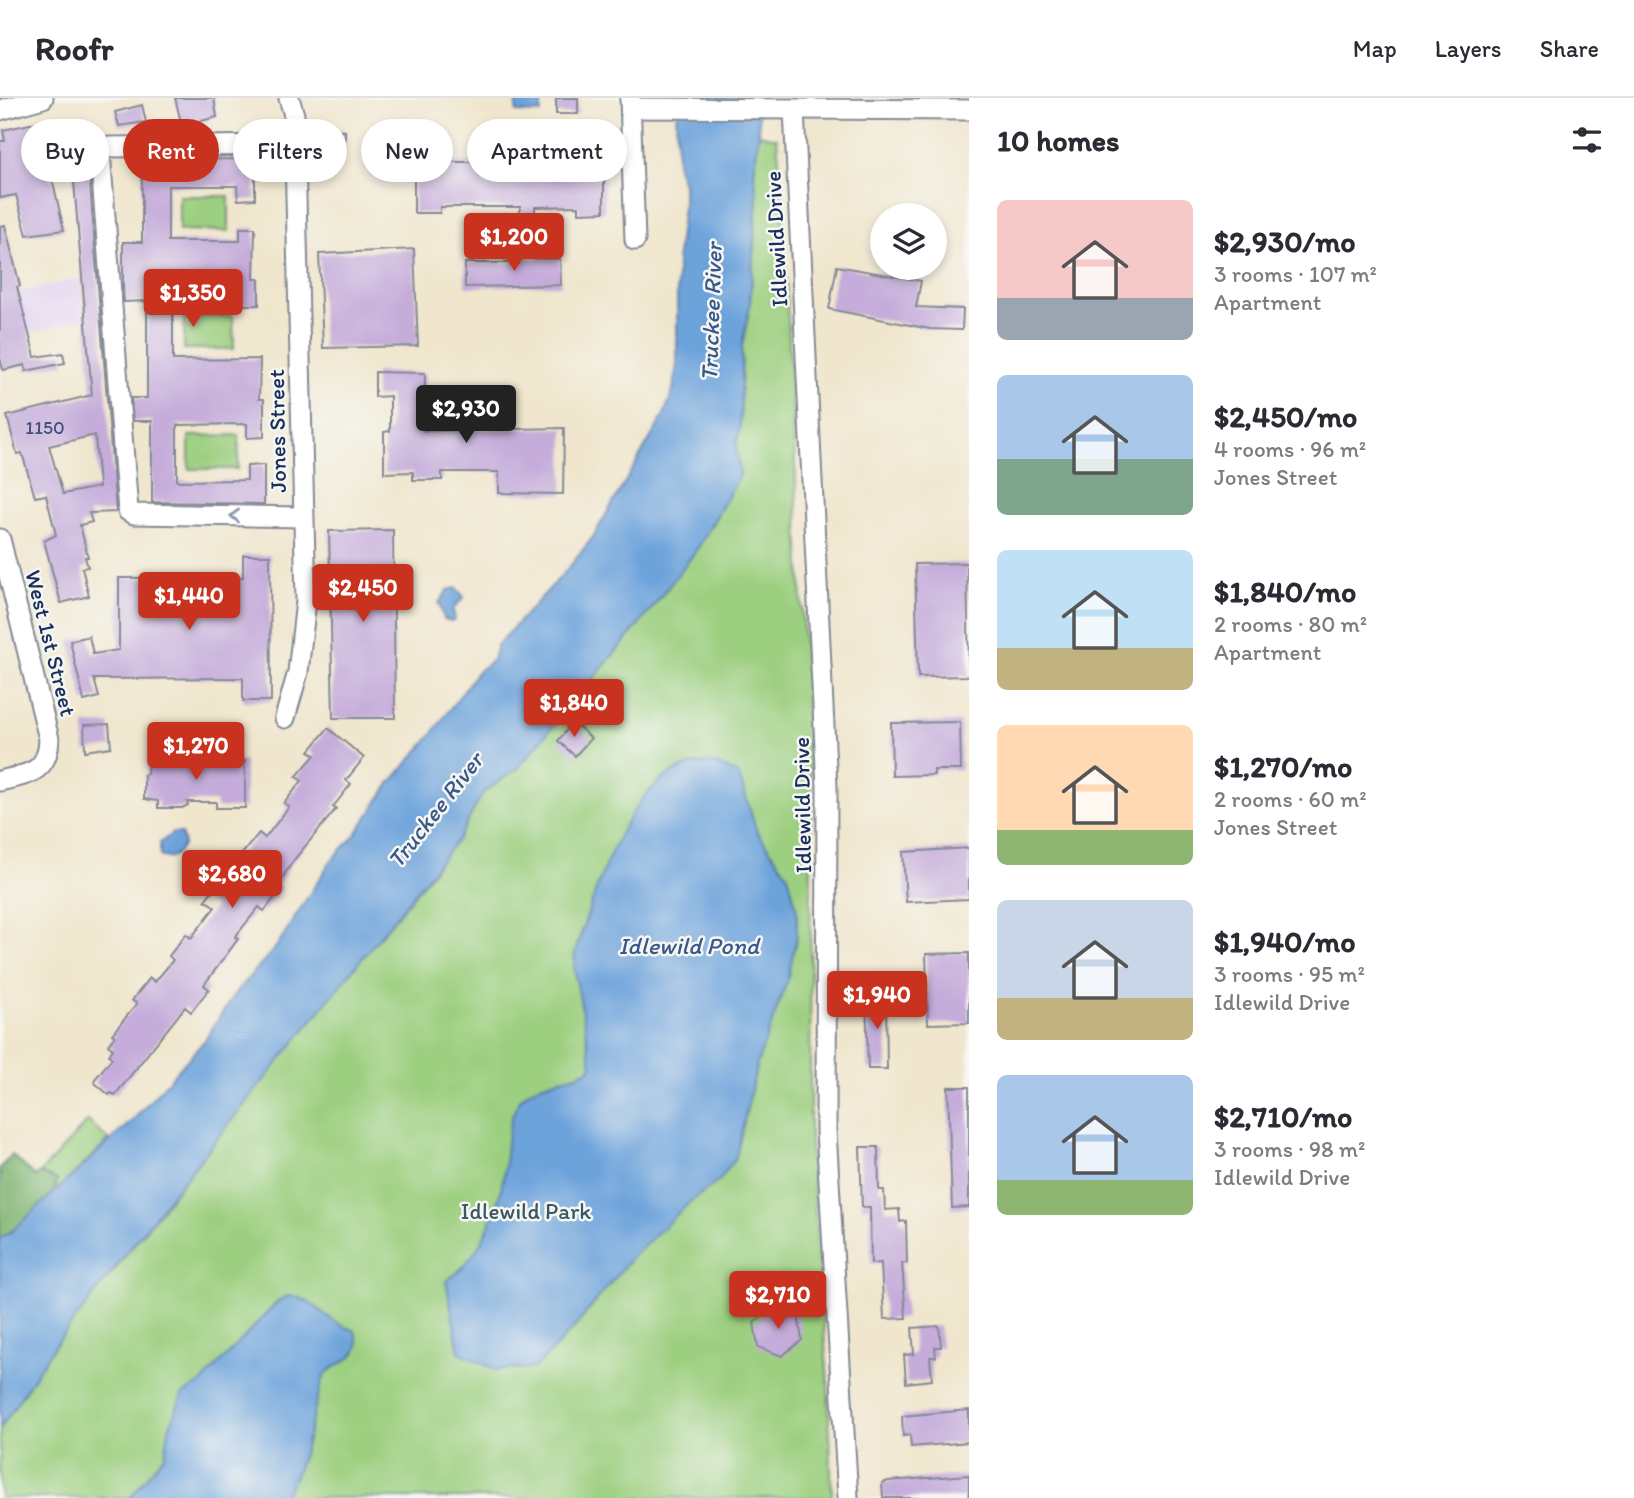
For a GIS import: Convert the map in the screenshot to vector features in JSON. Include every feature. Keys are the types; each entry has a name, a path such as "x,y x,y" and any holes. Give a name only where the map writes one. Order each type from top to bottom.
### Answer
{"street":[{"path":"0,110 43,98"},
{"name":"Jones Street","path":"289,98 291,119"},
{"path":"635,240 637,105 718,109 969,110"},
{"name":"Idlewild Drive","path":"786,110 827,788 826,1131 848,1498"},
{"path":"233,147 108,147 100,152 126,505 134,514 303,517"},
{"name":"Jones Street","path":"285,718 304,635 295,182"},
{"name":"West 1st Street","path":"0,539 49,739 47,760 33,772 0,781"}],"shaded area":[{"path":"80,278 83,319 0,340 0,297"}],"green space":[{"name":"Idlewild Park","path":"759,134 777,138 782,198 811,786 810,1144 828,1384 832,1498 0,1498 0,1429 53,1348 278,1061 431,874 483,793 518,768 646,616 698,548 740,475 736,446 740,427 742,346 750,304 757,196 754,173"},
{"path":"179,196 229,196 229,231 179,230"},
{"path":"184,316 233,316 234,349 184,349"},
{"path":"239,435 238,469 189,469 189,436"},
{"path":"88,1121 109,1140 55,1192 57,1180 40,1173"},
{"path":"12,1155 36,1177 40,1173 57,1180 42,1205 0,1238 0,1168"}],"water":[{"path":"544,98 541,99 541,113 516,112 516,100"},
{"name":"Truckee River","path":"676,98 758,98 759,134 754,173 757,196 750,304 742,346 740,427 736,446 740,475 698,548 646,616 518,768 483,793 458,839 166,1202 53,1348 0,1429 0,1238 11,1232 134,1119 205,1040 235,993 276,947 330,862 355,835 391,782 427,741 477,672 493,660 497,645 566,571 593,537 664,415 673,390 677,365 677,257 683,184 677,167"},
{"path":"456,588 464,597 453,609 455,620 451,621 444,619 439,603 448,590"},
{"name":"Idlewild Pond","path":"703,763 717,764 739,775 757,832 788,875 797,910 797,936 787,981 757,1064 736,1157 719,1181 691,1201 631,1258 574,1328 535,1368 496,1370 459,1352 446,1281 469,1260 486,1234 504,1174 512,1117 520,1100 537,1086 578,1075 592,1066 574,967 575,952 618,837 635,809 654,786 677,770"},
{"path":"173,833 181,833 184,844 174,856 160,856 160,843"},
{"path":"288,1296 306,1301 336,1322 354,1330 358,1340 354,1354 324,1376 304,1453 284,1496 130,1498 165,1455 169,1429 182,1395 202,1382 278,1301"}],"building":[{"path":"175,98 214,98 217,117 180,119"},
{"path":"556,98 578,98 578,114 556,114"},
{"path":"142,105 145,119 123,119 123,125 119,126 115,112"},
{"path":"21,126 21,182 53,182 64,230 27,235 16,195 0,198 0,141 5,141 3,130"},
{"path":"219,159 233,159 233,182 255,182 255,199 238,200 237,186 168,186 168,241 240,241 240,228 255,228 254,279 259,279 259,305 173,305 173,360 260,359 259,399 264,399 264,437 247,438 247,424 177,425 177,481 247,480 247,466 264,465 264,504 152,502 152,421 133,421 131,398 147,398 147,301 124,302 123,242 142,242 142,182 219,182"},
{"path":"453,162 467,162 467,182 604,182 604,212 579,213 579,206 535,207 535,215 520,215 520,207 440,207 440,213 414,213 414,182 453,182"},
{"path":"74,182 90,182 116,512 89,513 92,522 80,525 88,557 85,557 88,567 82,568 89,596 61,603 44,541 56,535 46,495 35,497 22,453 17,454 7,416 92,395","holes":["95,435 99,487 63,494 49,446"]},
{"path":"5,225 35,357 63,353 65,363 26,371 25,365 3,370 0,358 0,226"},
{"path":"414,249 418,346 323,348 319,254"},
{"path":"513,258 560,259 561,285 465,287 465,263 513,263"},
{"path":"837,266 870,272 870,280 921,281 916,307 963,309 962,330 930,329 829,309"},
{"path":"375,372 425,373 424,431 564,428 563,494 499,493 499,472 442,472 442,480 413,480 413,472 384,473 384,432 390,431 390,396 375,397"},
{"path":"393,530 395,718 333,718 329,531"},
{"path":"243,555 270,555 271,701 243,701 243,678 94,679 99,697 84,701 70,641 89,636 93,654 119,650 119,578 243,577"},
{"path":"967,563 969,676 918,677 915,564"},
{"path":"573,722 591,738 575,756 558,741"},
{"path":"960,722 961,770 934,770 934,775 892,776 891,723"},
{"path":"109,724 111,747 85,751 84,725"},
{"path":"328,728 364,758 346,780 351,784 333,807 336,809 293,861 278,885 282,888 264,911 259,907 235,937 238,939 204,985 209,989 191,1012 185,1007 115,1095 109,1095 95,1083 95,1079 112,1058 109,1055 113,1049 108,1045 115,1036 112,1034 137,1004 132,1000 150,978 155,982 173,960 169,956 186,934 191,938 215,907 205,900 223,877 228,882 246,860 241,855 259,833 265,838 289,807 284,803 302,781 296,777 315,755 309,751"},
{"path":"187,755 216,755 216,761 245,761 245,808 216,808 216,802 187,802 188,805 182,808 158,808 158,801 144,799 144,775 147,774 148,761 187,761"},
{"path":"969,848 969,899 906,902 903,852"},
{"path":"969,953 969,1023 928,1024 926,954"},
{"path":"866,994 886,994 887,1069 868,1069"},
{"path":"948,1087 969,1087 969,1207 952,1208"},
{"path":"860,1147 878,1147 879,1190 884,1190 885,1210 899,1209 900,1222 906,1221 907,1263 902,1263 906,1318 884,1319 881,1263 871,1264 870,1207 862,1207"},
{"path":"774,1306 798,1315 802,1340 782,1356 758,1347 754,1323"},
{"path":"939,1326 941,1347 935,1347 936,1357 930,1357 932,1380 906,1383 904,1355 914,1354 912,1328"},
{"path":"969,1410 969,1442 911,1447 910,1435 903,1436 902,1416"},
{"path":"969,1475 969,1498 883,1498 882,1483 888,1481"}]}
